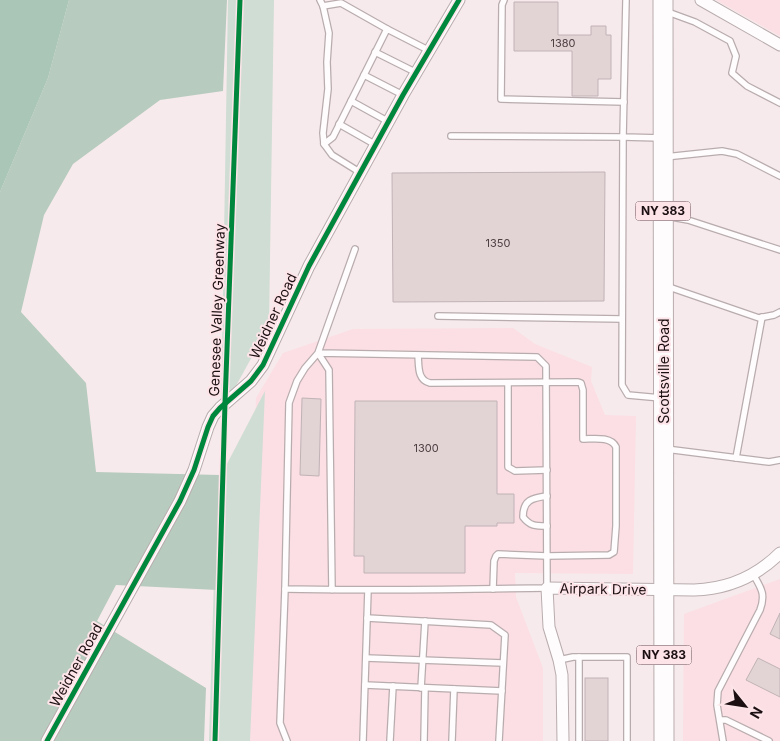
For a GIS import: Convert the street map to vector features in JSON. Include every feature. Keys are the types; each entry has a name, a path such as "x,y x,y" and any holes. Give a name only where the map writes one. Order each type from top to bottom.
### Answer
{"main road":[{"name":"Scottsville Road","path":"663,5 664,741"}],"street":[{"name":"Weidner Road","path":"47,741 180,501 194,470 213,416 250,381 263,365 310,266 404,95 459,0"},
{"path":"701,0 780,45"},
{"name":"Airpark Drive","path":"563,741 563,683 559,660 549,627 547,588 710,590 729,585 753,574 780,553"}],"lane":[{"path":"320,0 323,6 328,34 328,88 323,132 324,144 332,155 361,173"},
{"path":"504,0 502,5 501,99 624,102"},
{"path":"626,0 623,137 622,385 628,395 664,398"},
{"path":"323,6 340,3 430,51"},
{"path":"663,5 730,41 736,56 732,73 747,86 780,103"},
{"path":"324,144 333,137 387,29"},
{"path":"375,52 417,73"},
{"path":"364,75 404,95"},
{"path":"351,101 389,122"},
{"path":"339,124 376,146"},
{"path":"451,136 663,138"},
{"path":"663,157 722,151 737,154 780,176"},
{"path":"664,216 688,220 780,250"},
{"path":"287,741 280,723 285,590 288,403 297,381 318,353 355,249"},
{"path":"664,286 759,318 780,312"},
{"path":"438,316 622,319"},
{"path":"736,458 762,317"},
{"path":"285,590 547,588 546,366 537,356 318,353"},
{"path":"318,353 329,370 332,590"},
{"path":"418,355 420,375 424,382 578,382 582,385 583,390 583,439 605,439 614,442 616,446 616,526 614,552 609,555 547,556 498,554 494,560 492,589"},
{"path":"508,383 508,467 515,471 547,470"},
{"path":"664,449 769,462 780,460"},
{"path":"547,496 534,498 527,502 523,509 523,517 527,522 536,526 547,526"},
{"path":"723,741 717,704 718,691 762,604 762,590 753,574"},
{"path":"363,741 368,590"},
{"path":"367,618 491,625 505,635 499,741"},
{"path":"424,741 422,660 425,621"},
{"path":"559,660 568,657 627,657 627,741"},
{"path":"579,657 579,741"},
{"path":"366,658 503,663"},
{"path":"365,685 502,691"},
{"path":"390,741 393,686"},
{"path":"452,741 454,689"},
{"path":"720,720 726,720 769,741"}],"shaded area":[{"path":"0,0 69,0 48,78 0,192"},
{"path":"69,0 227,0 223,91 160,100 73,164 44,215 21,312 86,383 96,472 220,475 217,590 116,585 97,621 206,688 204,741 0,741 0,192 48,78"},
{"path":"228,0 274,0 269,326 221,413"},
{"path":"716,0 780,0 780,36"},
{"path":"513,328 535,344 592,367 591,381 605,415 636,416 633,574 515,573 516,597 543,668 543,741 249,741 256,398 283,353 353,329"},
{"path":"265,391 250,741 209,741 217,483"},
{"path":"780,579 780,741 683,741 684,614"}],"building":[{"path":"514,2 558,2 558,35 591,35 591,26 606,26 606,35 611,35 611,79 598,79 598,96 572,96 572,51 514,51"},
{"path":"605,172 604,301 393,302 392,173"},
{"path":"302,398 321,399 319,476 300,475"},
{"path":"355,401 497,401 497,494 514,494 514,523 497,523 497,526 465,526 465,573 364,573 364,556 354,556"},
{"path":"780,613 780,639 770,634"},
{"path":"758,658 780,669 780,697 746,680"},
{"path":"585,678 608,678 608,741 585,741"}],"cycle path":[{"name":"Genesee Valley Greenway","path":"215,741 240,0"},
{"name":"Genesee Valley Greenway","path":"47,741 180,501 194,470 213,416 251,381 263,365 309,266 403,95 459,0"}]}
